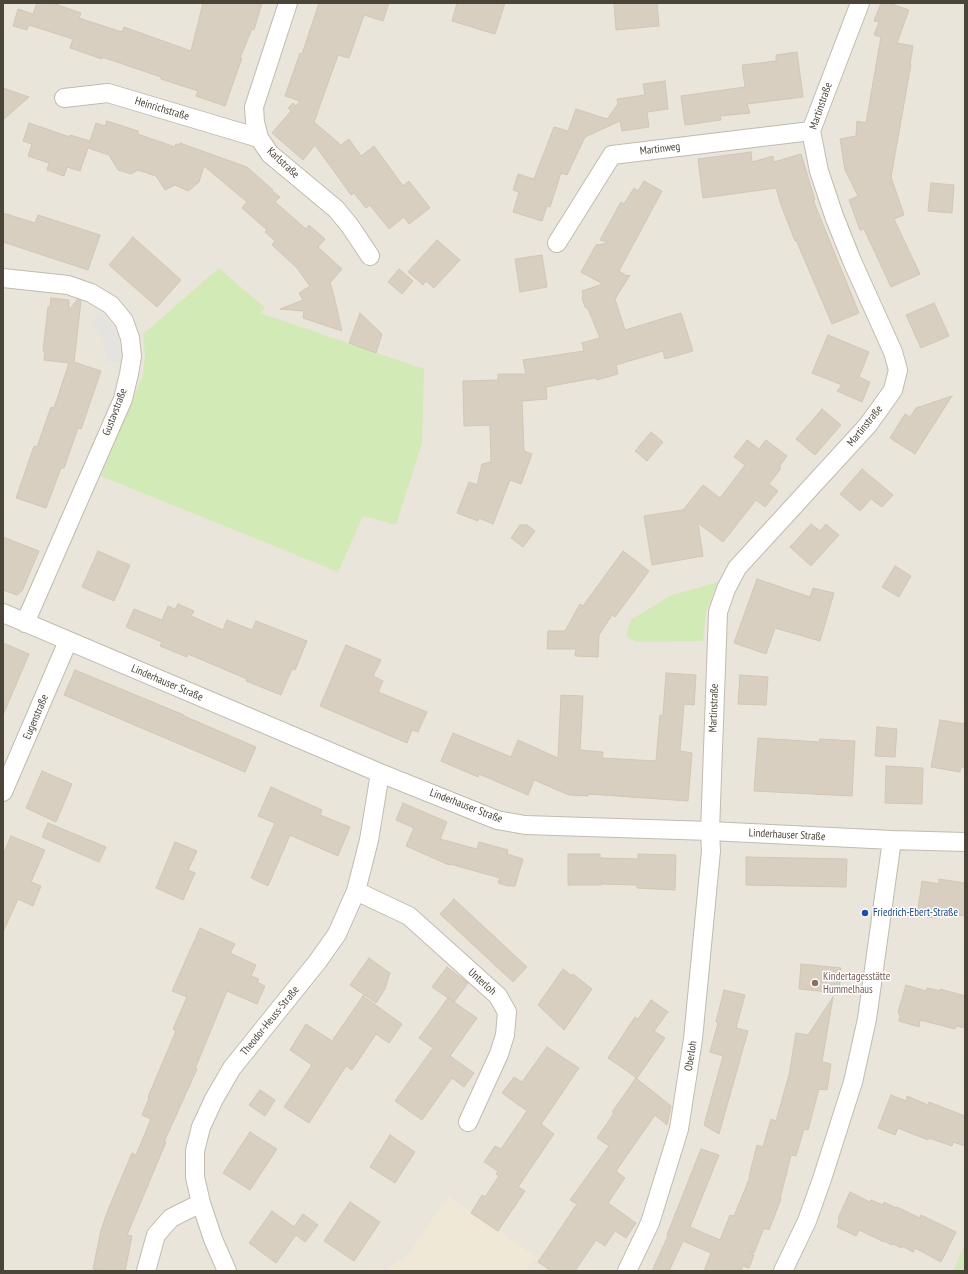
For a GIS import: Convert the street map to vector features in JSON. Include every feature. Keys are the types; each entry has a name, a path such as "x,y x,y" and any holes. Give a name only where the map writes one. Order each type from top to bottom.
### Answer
{"street":[{"name":"Karlstraße","path":"288,3 254,107 255,122 259,138 270,154 336,209 350,226 370,256"},
{"name":"Martinstraße","path":"710,831 718,612 726,589 737,568 868,425 893,390 898,370 893,352 852,261 834,216 819,171 811,131 860,3"},
{"name":"Heinrichstraße","path":"64,98 108,93 259,138"},
{"name":"Martinweg","path":"557,244 612,155 811,131"},
{"name":"Gustavstraße","path":"3,278 68,286 91,293 111,305 124,320 130,338 132,356 122,399 25,622"},
{"name":"Linderhauser Straße","path":"3,613 380,773 497,820 526,825 965,842"},
{"name":"Eugenstraße","path":"3,792 68,641"},
{"name":"Theodor-Heuss-Straße","path":"227,1271 213,1239 201,1204 195,1177 195,1151 201,1127 232,1068 318,961 337,934 356,891 369,840 380,773"},
{"name":"Oberloh","path":"627,1271 650,1223 678,1129 693,1039 711,851 710,831"},
{"path":"783,1271 807,1221 820,1186 853,1082 867,1019 880,936 892,840"},
{"name":"Unterloh","path":"356,891 409,916 498,996 507,1012 505,1035 499,1054 468,1122"},
{"path":"146,1271 156,1235 171,1218 201,1204"}],"shaded area":[{"path":"3,3 965,3 965,1243 953,1271 3,1271"},
{"path":"100,312 110,322 117,334 121,348 122,363 107,362 103,341 91,324"},
{"path":"448,1196 538,1258 524,1271 385,1271 408,1255"}],"green space":[{"path":"219,268 265,308 260,313 424,369 422,443 396,525 363,516 338,572 101,476 143,375 145,354 143,334"},
{"path":"718,582 706,612 703,641 636,642 626,636 631,620 669,596"},
{"path":"965,1243 965,1271 953,1271"}],"building":[{"path":"37,3 52,3 81,13 79,18 122,32 124,27 191,51 203,3 262,3 254,30 252,29 240,58 242,58 225,106 196,96 198,91 161,79 161,77 70,48 73,39 29,25 27,30 13,26 18,9 33,14"},
{"path":"319,3 389,3 383,21 364,15 349,58 338,55 314,122 341,145 349,139 361,156 374,146 403,186 409,181 430,208 409,224 404,217 389,229 370,205 366,208 354,193 351,195 315,145 303,160 272,133 291,111 288,108 293,103 296,106 300,101 285,96 300,53 302,54"},
{"path":"457,3 505,3 495,34 452,21"},
{"path":"614,3 657,3 659,26 616,30"},
{"path":"881,3 889,3 909,10 897,43 913,46 891,177 904,215 894,219 920,274 891,287 864,229 860,230 849,200 858,196 845,170 840,139 856,136 857,121 866,123 881,37 874,35 879,22 874,21"},
{"path":"797,52 803,97 747,104 750,113 720,116 721,120 685,125 681,96 745,87 742,65 776,61 776,55"},
{"path":"665,81 668,109 647,112 649,127 622,131 620,121 585,137 567,175 561,173 550,207 547,206 542,221 513,212 519,192 513,190 518,174 534,179 554,127 568,131 576,109 607,119 618,104 617,99 645,95 643,84"},
{"path":"3,88 29,97 3,120"},
{"path":"107,121 138,131 138,134 175,147 176,144 179,145 180,143 247,167 273,190 272,191 280,197 275,202 306,229 309,225 325,239 318,247 342,269 330,283 342,331 303,318 304,311 280,309 303,300 299,293 310,286 296,267 272,245 275,241 265,232 267,230 242,208 247,202 204,166 199,182 188,191 175,185 165,190 156,176 138,170 131,174 118,170 109,155 88,148 80,171 67,167 64,176 47,170 49,163 28,156 32,144 23,141 29,123 70,137 70,135 90,141 96,123 105,126"},
{"path":"751,152 752,162 773,156 774,162 801,154 815,200 813,200 859,313 832,324 796,240 795,241 776,188 703,198 698,159"},
{"path":"644,181 662,191 619,271 627,276 630,275 615,299 625,330 681,313 693,351 665,359 663,351 616,365 618,374 597,380 595,378 546,387 547,399 522,401 524,451 532,454 521,484 510,480 493,524 479,518 478,521 457,513 469,482 477,485 482,464 491,462 490,425 464,426 463,381 498,380 498,374 526,374 523,360 584,351 582,343 600,338 588,309 585,307 582,298 582,291 603,284 581,272 596,245 609,243 600,240 621,202 624,204 634,188 638,191"},
{"path":"931,183 954,185 952,213 928,211"},
{"path":"3,213 35,223 38,215 100,235 88,270 3,242"},
{"path":"133,237 181,280 157,307 109,265"},
{"path":"437,240 460,260 434,288 426,281 423,285 408,272"},
{"path":"542,255 547,287 520,292 515,259"},
{"path":"399,269 413,281 402,294 388,282"},
{"path":"51,298 69,300 69,310 78,299 81,301 74,362 101,371 81,429 78,428 64,468 61,468 46,508 16,498 34,446 37,447 51,407 54,408 69,363 44,360 45,351 43,351 48,307 50,307"},
{"path":"934,303 949,336 921,348 906,315"},
{"path":"360,313 382,334 376,353 349,343"},
{"path":"828,335 869,352 859,377 870,382 862,402 837,391 842,385 812,373"},
{"path":"952,396 915,454 890,438 905,414 910,417 916,408"},
{"path":"822,409 841,425 815,455 796,439"},
{"path":"651,432 663,442 647,461 635,451"},
{"path":"747,440 759,449 766,440 787,456 779,467 781,468 769,484 778,491 765,507 756,500 723,542 698,523 703,556 652,565 644,516 683,510 703,485 720,498 745,465 734,457"},
{"path":"862,469 893,495 882,507 871,499 860,511 840,494"},
{"path":"811,524 820,531 826,524 839,535 811,566 790,547"},
{"path":"520,525 527,525 535,531 523,547 511,538"},
{"path":"3,537 39,551 22,591 17,595 3,590"},
{"path":"98,551 130,565 114,601 82,587"},
{"path":"623,551 649,571 615,617 612,615 599,635 598,657 575,656 576,649 547,649 548,631 565,631 580,604 583,606"},
{"path":"895,566 911,576 899,597 882,587"},
{"path":"757,579 810,597 813,588 834,593 820,641 775,628 766,654 734,643"},
{"path":"178,604 194,611 191,616 223,630 227,620 252,630 256,621 307,641 295,670 292,669 281,695 246,681 247,679 188,654 187,657 160,646 162,642 126,627 134,609 162,620 168,606 175,609"},
{"path":"3,643 29,654 3,715"},
{"path":"346,645 381,660 373,676 383,681 378,692 427,712 418,732 412,730 407,743 320,706"},
{"path":"75,670 184,715 256,747 245,772 64,695"},
{"path":"666,673 696,675 694,705 684,704 680,751 692,753 688,801 588,794 588,796 569,795 534,780 528,795 479,774 478,777 441,761 453,733 511,757 518,740 558,758 561,695 583,696 580,750 603,752 602,758 656,761 660,715 663,715"},
{"path":"740,675 768,677 766,705 738,704"},
{"path":"940,720 965,724 965,767 961,767 960,772 931,767"},
{"path":"877,727 897,729 895,757 875,756"},
{"path":"758,738 819,742 820,739 855,741 852,796 754,791"},
{"path":"886,766 923,768 922,804 885,803"},
{"path":"42,771 72,784 56,822 26,808"},
{"path":"271,787 322,810 320,815 350,827 338,856 290,835 268,886 251,878 275,823 258,816"},
{"path":"403,803 447,822 440,839 477,849 479,842 508,850 507,854 523,859 515,886 508,886 498,883 500,878 450,864 449,865 406,846 414,828 396,820"},
{"path":"48,823 106,847 99,862 42,837"},
{"path":"11,836 45,850 31,882 41,886 33,906 18,899 3,932 3,855"},
{"path":"175,842 197,851 188,870 195,873 183,900 156,888"},
{"path":"568,854 600,854 600,858 638,859 638,854 676,855 675,890 637,888 637,885 568,885"},
{"path":"746,857 847,859 846,887 746,885"},
{"path":"939,879 965,883 965,916 937,912 936,918 917,916 922,881 939,884"},
{"path":"454,899 527,967 513,982 440,914"},
{"path":"200,928 235,944 230,953 256,965 251,976 259,979 257,982 265,986 257,1004 227,991 195,1069 197,1069 164,1142 166,1142 127,1235 132,1236 125,1271 104,1271 93,1269 101,1230 108,1210 132,1153 136,1155 151,1119 142,1115 176,1031 173,1029 187,997 172,991"},
{"path":"369,958 390,973 385,989 376,1003 350,985"},
{"path":"801,964 841,968 839,993 799,989"},
{"path":"447,967 468,983 454,1002 432,987"},
{"path":"563,969 572,976 573,974 592,989 564,1030 538,1005"},
{"path":"906,985 926,991 927,988 940,991 940,989 965,996 965,1028 956,1026 955,1029 920,1020 919,1027 899,1021 900,1016 898,1012"},
{"path":"724,990 745,995 736,1028 748,1031 719,1134 704,1125 723,1056 710,1052 718,1023 716,1022"},
{"path":"363,996 402,1024 389,1043 376,1034 352,1070 346,1066 309,1123 284,1107 312,1065 290,1050 306,1024 332,1041"},
{"path":"833,997 822,1062 831,1064 827,1090 819,1089 808,1130 804,1129 796,1156 791,1155 781,1199 769,1230 764,1228 754,1253 749,1251 754,1255 749,1268 743,1266 741,1271 704,1271 711,1253 683,1241 669,1271 652,1271 668,1236 667,1235 701,1149 719,1155 690,1227 720,1240 730,1215 734,1216 750,1177 757,1145 763,1147 771,1119 776,1121 789,1075 796,1033 808,1035"},
{"path":"448,998 477,1018 450,1056 474,1073 464,1087 452,1078 422,1120 395,1101 433,1048 419,1038"},
{"path":"651,1000 668,1012 654,1031 665,1038 637,1078 608,1058 635,1017 638,1019"},
{"path":"547,1047 579,1068 541,1124 554,1134 518,1187 525,1191 498,1231 471,1213 482,1195 485,1197 499,1176 496,1174 498,1171 484,1162 495,1146 501,1149 527,1111 502,1093 514,1077 522,1082"},
{"path":"636,1078 671,1106 667,1125 655,1115 616,1171 625,1178 608,1203 636,1223 626,1238 615,1231 605,1246 596,1240 575,1271 551,1271 538,1262 577,1204 570,1200 609,1146 597,1138 614,1113 612,1112"},
{"path":"260,1090 275,1100 265,1116 249,1105"},
{"path":"891,1095 906,1101 907,1096 928,1105 929,1102 965,1116 965,1146 953,1142 952,1146 929,1138 928,1140 898,1128 895,1135 878,1128"},
{"path":"250,1132 277,1149 250,1190 223,1173"},
{"path":"390,1135 415,1152 395,1183 370,1167"},
{"path":"850,1192 870,1202 871,1200 883,1205 884,1202 920,1218 921,1215 956,1232 941,1262 915,1248 913,1252 902,1246 902,1248 884,1242 859,1230 856,1236 837,1227 839,1222 838,1218"},
{"path":"350,1202 380,1222 354,1261 324,1241"},
{"path":"272,1211 294,1227 303,1214 318,1225 305,1242 296,1235 276,1263 249,1243"}],"place":[{"name":"Friedrich-Ebert-Straße","path":"865,913"},
{"name":"Kindertagesstätte Hummelhaus","path":"815,983"}]}
